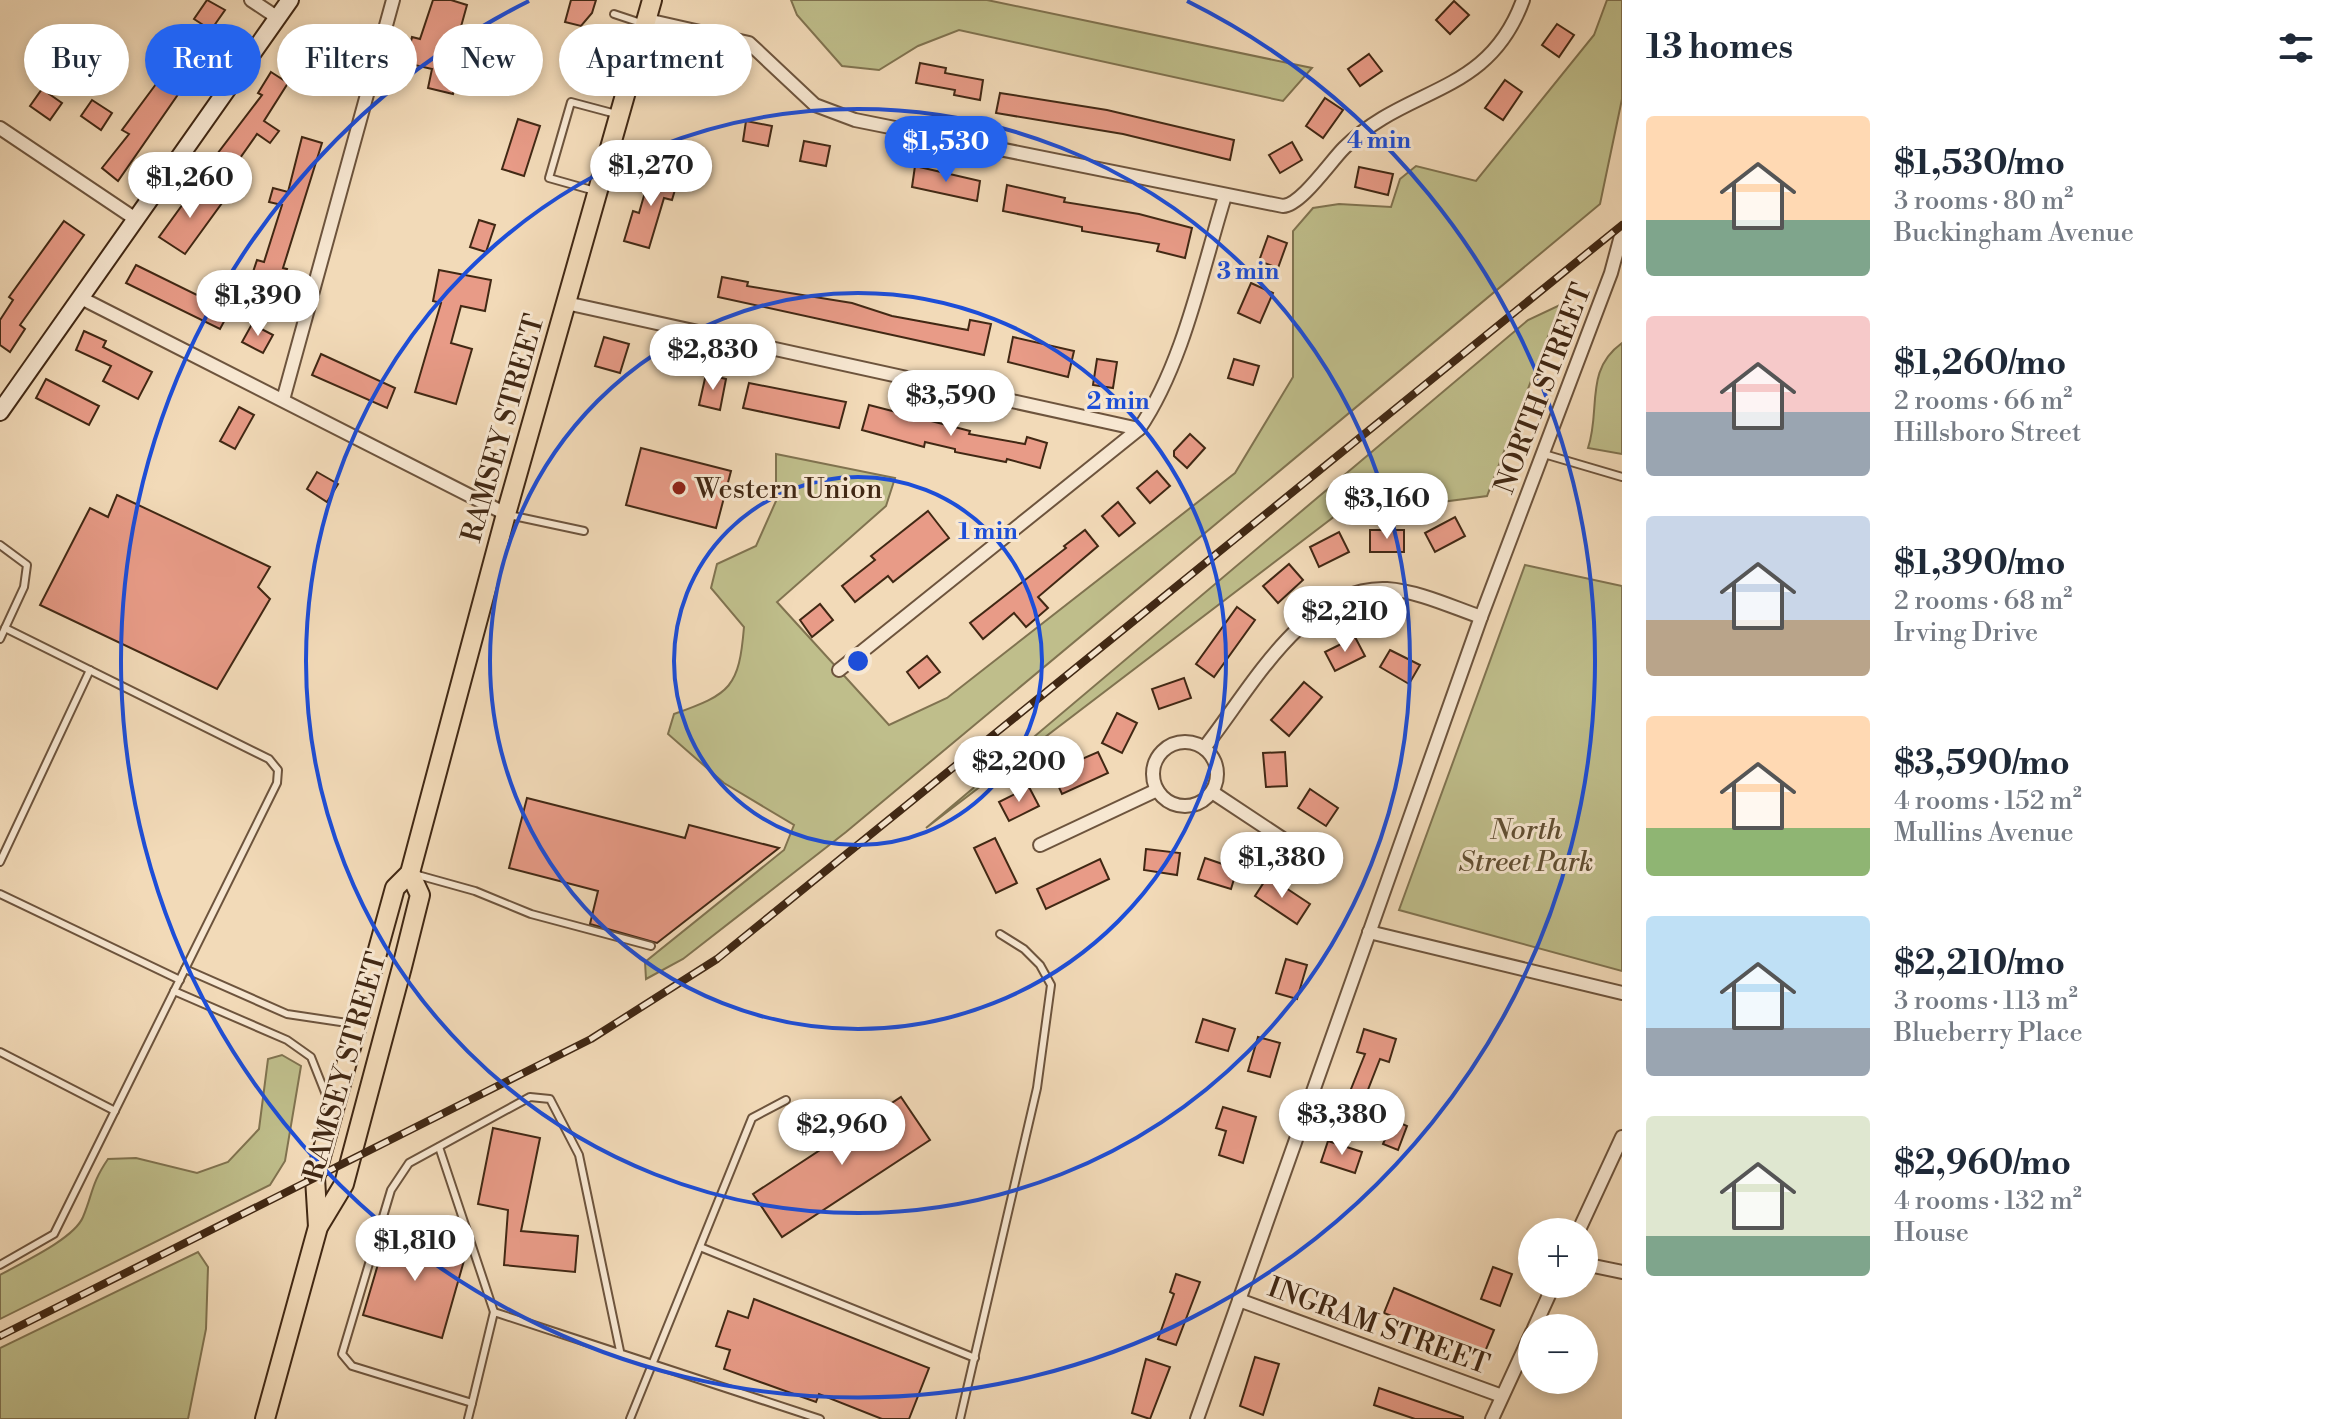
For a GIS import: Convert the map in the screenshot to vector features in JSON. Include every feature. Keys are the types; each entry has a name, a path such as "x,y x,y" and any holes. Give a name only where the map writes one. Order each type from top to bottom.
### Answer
{"main road":[{"name":"RAMSEY STREET","path":"318,1227 315,1178 395,888 410,873 506,514 652,0"},
{"name":"RAMSEY STREET","path":"265,1419 318,1227 344,1184 402,967 420,895 410,873"}],"street":[{"path":"251,0 278,18"},
{"path":"0,412 290,0"},
{"path":"283,400 393,0"},
{"path":"646,22 749,43 815,105 844,117 1283,206 1295,203 1371,124 1473,72 1508,33 1523,0"},
{"path":"0,128 137,220"},
{"path":"839,670 1139,429 1150,413 1178,346 1225,196"},
{"name":"NORTH STREET","path":"1197,1419 1481,617 1611,273 1622,232"},
{"path":"81,298 506,514"},
{"path":"566,303 1139,429"},
{"path":"1204,748 1278,650 1331,603 1386,589 1432,599 1481,617"},
{"path":"1186,742 1204,748 1216,765 1218,775 1212,792 1203,801 1183,806 1164,798 1157,790 1153,771 1160,754 1186,742"},
{"path":"1040,845 1157,790"},
{"path":"1212,792 1298,849"},
{"path":"1369,932 1622,993"},
{"path":"1584,1218 1622,1137"},
{"path":"1598,1267 1622,1272"},
{"name":"INGRAM STREET","path":"1239,1300 1502,1396"},
{"path":"1492,1419 1518,1362"}],"lane":[{"path":"614,14 646,22"},
{"path":"598,192 549,178 571,102 620,115"},
{"path":"1544,454 1622,477"},
{"path":"506,514 584,531"},
{"path":"0,545 27,565 24,587 0,639"},
{"path":"0,1265 54,1234 277,783 278,770 269,759 5,628"},
{"path":"0,862 90,670"},
{"path":"410,873 475,891 531,914 651,946"},
{"path":"0,894 180,980"},
{"path":"960,1419 1037,1088 1051,985 1040,965 1024,949 1000,934"},
{"path":"185,969 287,1014 358,1025"},
{"path":"174,991 287,1040 311,1057 333,1113"},
{"path":"0,1052 115,1111"},
{"path":"472,1403 352,1366 342,1354 391,1190 409,1163 530,1097 550,1099 579,1155 620,1351"},
{"path":"630,1419 752,1118 786,1100"},
{"path":"439,1147 494,1312 468,1419"},
{"path":"700,1247 975,1358"},
{"path":"494,1312 820,1419"}],"green space":[{"path":"791,0 987,0 1312,68 1283,101 959,30 918,46 879,70 842,66 797,15"},
{"path":"1607,0 1622,0 1622,99 1600,204 846,832 683,959 646,979 645,962 784,850 794,825 724,783 668,734 674,714 720,694 735,676 744,627 711,588 717,564 756,546 776,501 776,454 895,478 886,506 777,602 889,725 947,698 1235,473 1293,377 1293,231 1313,208 1339,204 1391,207 1400,179 1416,166 1476,181 1594,35"},
{"path":"1560,305 1487,496 1335,516 926,828 1528,320"},
{"path":"1622,343 1622,454 1588,448 1602,365"},
{"name":"North Street Park","path":"1525,565 1622,586 1622,971 1399,910"},
{"path":"282,1055 301,1066 285,1161 270,1185 0,1319 0,1275 46,1250 78,1225 98,1175 108,1159 136,1158 197,1173 228,1162 259,1129 268,1059"},
{"path":"198,1252 208,1267 206,1329 188,1419 0,1419 0,1348"}],"building":[{"path":"207,0 225,10 215,24 202,24 194,19"},
{"path":"433,0 451,0 467,5 462,24 433,24 433,89 428,88 432,69 417,66 417,38 420,39"},
{"path":"571,0 596,0 592,13 583,24 565,22"},
{"path":"1454,1 1469,15 1450,34 1436,20"},
{"path":"1557,24 1574,35 1559,57 1542,45"},
{"path":"1369,54 1382,71 1360,86 1348,69"},
{"path":"920,63 946,68 945,73 983,80 980,100 954,95 955,90 916,83"},
{"path":"271,72 277,76 277,96 280,96 264,121 279,131 270,143 257,134 238,161 246,166 235,183 208,166 262,95 261,88"},
{"path":"1505,80 1522,92 1503,120 1485,108"},
{"path":"1000,93 1107,110 1234,140 1230,160 1123,134 996,113"},
{"path":"37,96 52,96 62,103 50,120 30,106"},
{"path":"147,96 177,96 118,181 102,168 129,134 122,130"},
{"path":"1325,98 1343,110 1323,138 1306,126"},
{"path":"92,100 112,113 101,130 81,116"},
{"path":"518,119 540,126 524,176 502,169"},
{"path":"746,121 772,126 768,146 743,141"},
{"path":"302,137 322,143 283,268 287,269 280,290 250,281 257,260 264,262 282,205 269,202 273,188 288,192"},
{"path":"804,141 830,146 826,166 800,161"},
{"path":"1292,142 1302,160 1280,173 1269,155"},
{"path":"915,166 980,181 977,201 912,187"},
{"path":"1359,167 1393,174 1388,195 1355,187"},
{"path":"652,168 679,176 672,200 664,198 649,248 624,241 633,211 639,213"},
{"path":"1007,185 1065,198 1064,202 1139,214 1192,228 1185,258 1157,251 1159,244 1082,231 1082,227 1003,211"},
{"path":"196,186 222,203 185,254 159,237"},
{"path":"479,220 495,225 486,252 470,247"},
{"path":"64,221 84,235 20,325 25,329 10,352 0,345 0,320 13,300 9,297"},
{"path":"1268,236 1287,243 1278,268 1259,261"},
{"path":"136,265 211,302 222,281 241,290 220,329 126,283"},
{"path":"439,270 491,280 485,311 461,306 451,343 472,349 456,404 415,392 441,303 433,301"},
{"path":"722,277 748,282 747,286 852,303 892,316 968,330 970,320 991,324 984,355 718,297"},
{"path":"1251,283 1273,293 1260,323 1238,313"},
{"path":"252,324 273,335 263,353 242,342"},
{"path":"84,331 106,341 103,347 152,372 138,399 103,381 111,366 76,350"},
{"path":"604,337 629,344 620,373 595,366"},
{"path":"1013,337 1074,351 1068,377 1008,362"},
{"path":"321,354 395,388 387,408 312,375"},
{"path":"1097,359 1117,362 1113,388 1093,385"},
{"path":"1234,359 1259,366 1253,385 1228,378"},
{"path":"706,374 726,379 720,410 699,405"},
{"path":"46,379 99,406 89,425 36,398"},
{"path":"749,383 846,402 839,428 743,408"},
{"path":"869,405 970,431 969,434 1025,444 1027,437 1047,443 1040,468 1007,459 1006,462 955,452 955,449 925,442 924,447 862,430"},
{"path":"239,407 254,415 235,449 220,441"},
{"path":"1190,434 1205,448 1187,468 1174,456 1174,451"},
{"name":"Western Union","path":"641,448 731,471 716,528 626,505"},
{"path":"1157,471 1170,486 1150,503 1137,488"},
{"path":"317,472 338,484 327,502 307,489"},
{"path":"117,495 270,567 258,587 270,599 217,689 40,605 90,508 108,517"},
{"path":"1118,502 1135,523 1119,536 1102,516"},
{"path":"928,511 949,538 893,582 888,576 855,602 842,586 875,560 871,556"},
{"path":"1455,517 1465,536 1435,552 1425,533"},
{"path":"1085,530 1098,546 1038,597 1048,608 1026,627 1014,613 983,639 970,623"},
{"path":"1370,530 1404,530 1404,552 1370,552"},
{"path":"1339,532 1349,552 1319,567 1310,547"},
{"path":"1289,564 1303,580 1278,603 1263,586"},
{"path":"820,604 833,620 812,637 800,620"},
{"path":"1237,607 1255,620 1214,677 1196,664"},
{"path":"1355,637 1365,656 1335,671 1325,652"},
{"path":"1390,650 1420,665 1409,684 1380,667"},
{"path":"927,656 940,672 919,688 907,672"},
{"path":"1184,678 1191,698 1159,709 1152,689"},
{"path":"1304,682 1322,697 1289,736 1271,720"},
{"path":"1117,713 1137,723 1122,753 1102,743"},
{"path":"1098,752 1108,773 1062,794 1052,772"},
{"path":"1285,752 1287,786 1266,787 1263,753"},
{"path":"1029,787 1039,806 1009,821 999,802"},
{"path":"1310,789 1338,808 1326,826 1298,808"},
{"path":"527,798 685,838 689,825 779,848 657,943 590,924 598,891 509,868"},
{"path":"995,838 1017,883 996,893 974,848"},
{"path":"1146,849 1180,853 1177,875 1144,870"},
{"path":"1205,858 1237,869 1231,889 1198,879"},
{"path":"1100,859 1109,879 1046,909 1037,889"},
{"path":"1268,876 1310,904 1297,924 1255,896"},
{"path":"1286,959 1307,965 1297,999 1276,993"},
{"path":"1203,1019 1235,1029 1228,1051 1196,1042"},
{"path":"1364,1029 1396,1039 1389,1062 1380,1059 1362,1105 1369,1107 1361,1126 1333,1115 1340,1096 1347,1099 1365,1054 1357,1052"},
{"path":"1258,1037 1280,1043 1270,1077 1248,1071"},
{"path":"901,1097 930,1140 782,1237 753,1194"},
{"path":"1223,1107 1256,1117 1243,1163 1219,1155 1226,1131 1216,1128"},
{"path":"1393,1120 1407,1126 1398,1150 1383,1144"},
{"path":"493,1128 540,1138 521,1231 578,1236 575,1272 504,1265 508,1210 478,1204"},
{"path":"1328,1141 1362,1152 1355,1173 1321,1162"},
{"path":"389,1227 467,1250 442,1338 363,1315"},
{"path":"1493,1267 1512,1274 1500,1306 1481,1299"},
{"path":"1176,1274 1200,1282 1176,1345 1158,1339 1174,1294 1170,1292"},
{"path":"1394,1288 1494,1330 1484,1354 1384,1313"},
{"path":"754,1299 929,1368 909,1419 882,1419 819,1394 816,1402 724,1369 730,1350 716,1346 728,1311 748,1318"},
{"path":"1255,1357 1279,1364 1263,1415 1240,1406"},
{"path":"1146,1359 1170,1367 1150,1419 1132,1413"},
{"path":"1379,1388 1463,1419 1415,1419 1374,1405"}],"railway":[{"path":"0,1336 591,1039 717,959 1622,225"}],"place":[{"name":"Western Union","path":"679,488"}]}
